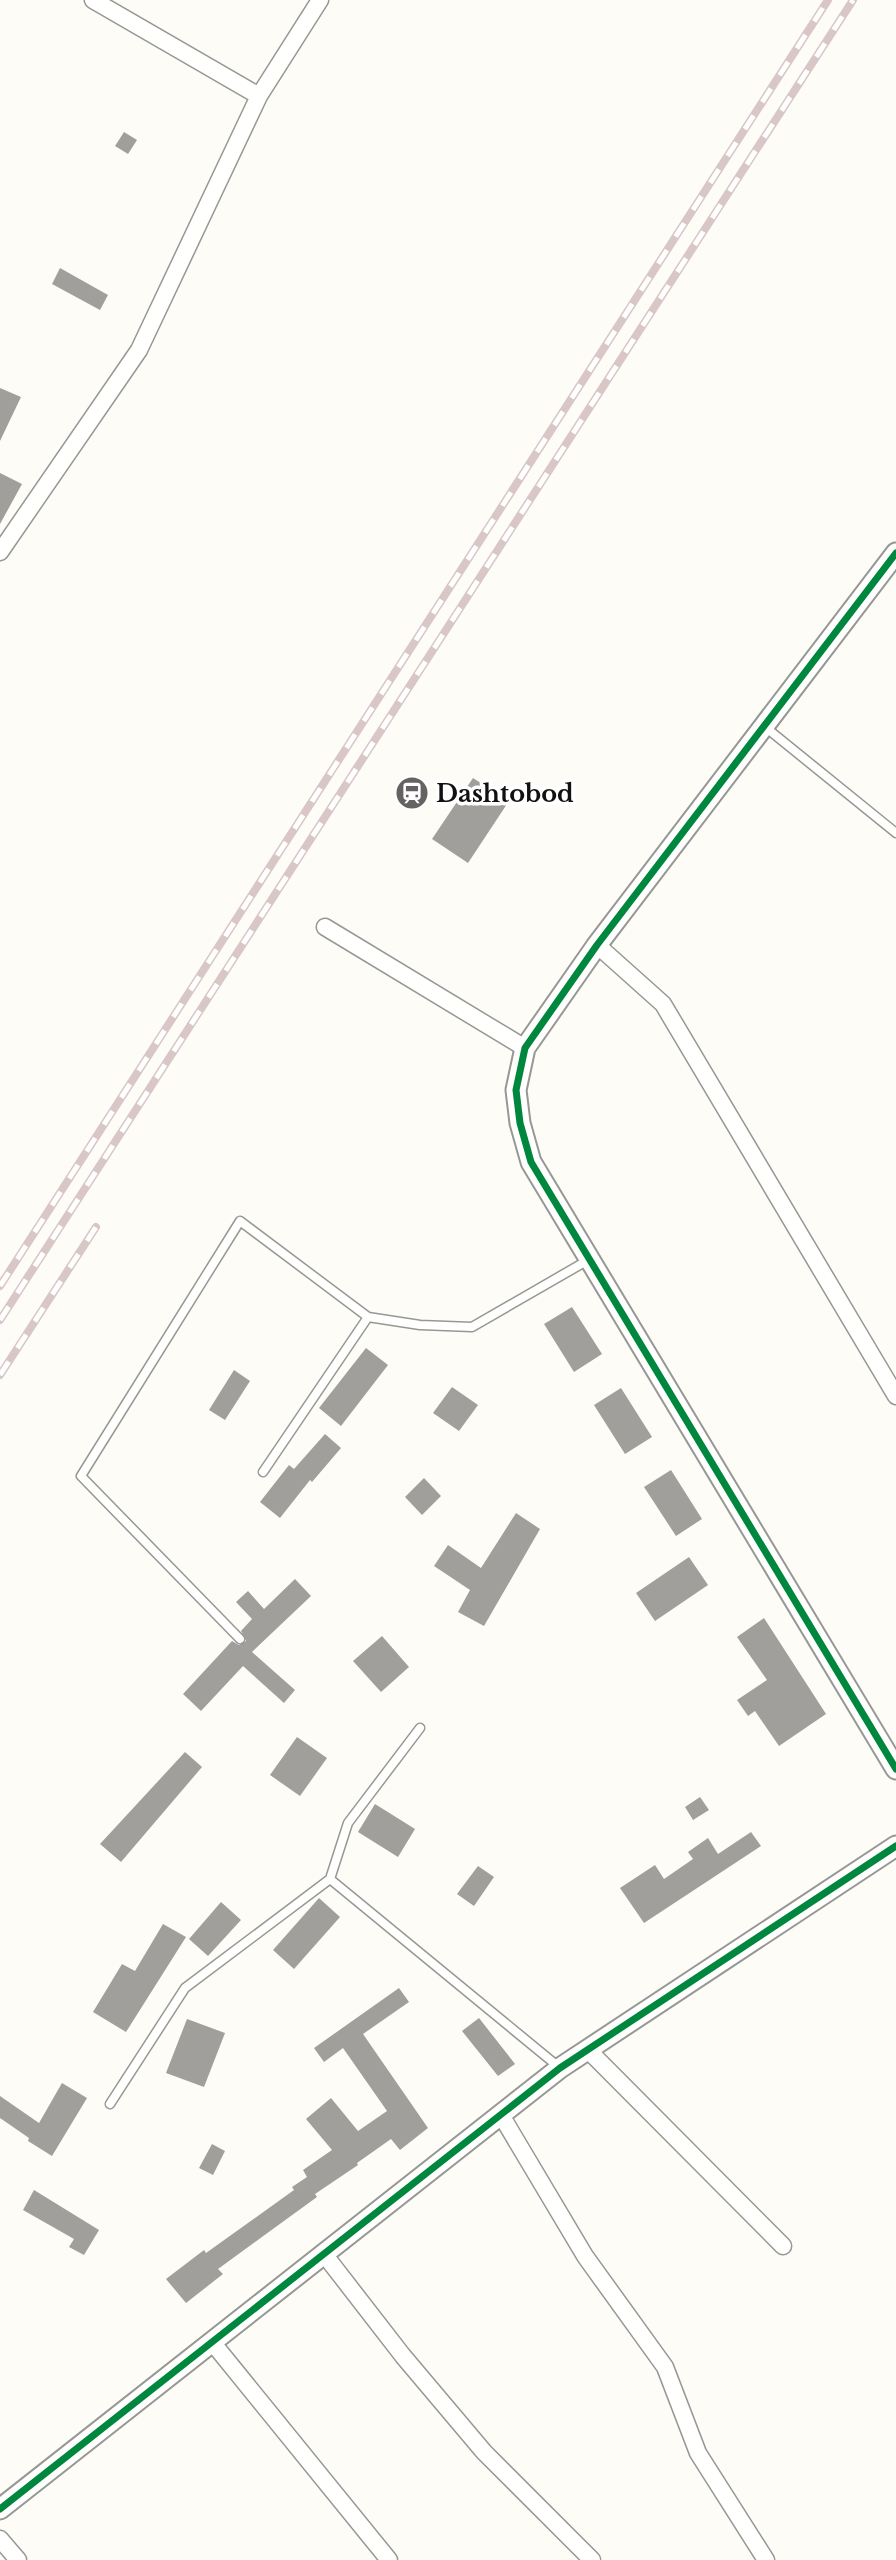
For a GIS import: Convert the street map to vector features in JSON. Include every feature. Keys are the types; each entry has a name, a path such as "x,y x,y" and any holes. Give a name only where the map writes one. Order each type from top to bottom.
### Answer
{"street":[{"path":"93,0 259,96"},
{"path":"0,552 139,350 259,96 320,0"},
{"path":"896,553 597,945 525,1048 516,1090 520,1123 531,1162 896,1769"},
{"path":"326,927 525,1048"},
{"path":"597,945 663,1004 896,1396"},
{"path":"0,2509 559,2068 896,1846"},
{"path":"588,2050 783,2246"},
{"path":"501,2115 585,2256 665,2367 698,2453 766,2560"},
{"path":"324,2254 403,2356 484,2452 592,2560"},
{"path":"212,2342 389,2560"},
{"path":"0,2539 18,2560"}],"lane":[{"path":"764,726 896,833"},
{"path":"240,1639 82,1476 240,1221 368,1317 420,1325 472,1327 590,1259"},
{"path":"263,1472 368,1317"},
{"path":"110,2104 186,1988 330,1879 348,1823 419,1728"},
{"path":"330,1879 559,2068"}],"building":[{"path":"124,132 137,140 128,154 115,146"},
{"path":"60,268 108,295 100,310 52,284"},
{"path":"0,388 21,397 0,441"},
{"path":"0,473 22,484 0,524"},
{"path":"473,778 509,801 468,863 432,839"},
{"path":"572,1307 602,1354 574,1372 544,1324"},
{"path":"366,1348 388,1365 341,1426 319,1408"},
{"path":"234,1370 250,1381 225,1420 209,1410"},
{"path":"452,1387 478,1405 459,1431 433,1413"},
{"path":"621,1388 652,1437 625,1454 594,1405"},
{"path":"325,1434 341,1448 312,1482 310,1480 280,1518 260,1502 289,1465 294,1469"},
{"path":"671,1470 702,1519 676,1536 644,1487"},
{"path":"424,1478 441,1496 422,1515 405,1497"},
{"path":"516,1513 540,1529 484,1626 458,1612 470,1590 434,1566 448,1545 481,1568"},
{"path":"689,1557 708,1585 655,1621 636,1593"},
{"path":"295,1579 311,1596 252,1652 295,1690 284,1703 243,1666 201,1711 183,1694 232,1641 239,1645 246,1641 241,1631 252,1619 236,1602 248,1591 264,1609"},
{"path":"764,1618 826,1714 779,1746 755,1711 748,1716 737,1700 767,1680 737,1637"},
{"path":"382,1636 409,1667 381,1692 353,1661"},
{"path":"297,1737 327,1758 300,1796 270,1775"},
{"path":"185,1752 202,1767 121,1862 100,1844"},
{"path":"700,1797 709,1810 693,1820 685,1807"},
{"path":"375,1804 415,1829 398,1857 358,1832"},
{"path":"751,1832 761,1846 644,1923 620,1888 655,1865 664,1879 693,1859 688,1852 708,1838 718,1854"},
{"path":"478,1866 494,1877 474,1906 457,1894"},
{"path":"319,1898 340,1917 294,1969 273,1950"},
{"path":"221,1902 241,1920 208,1956 189,1939"},
{"path":"163,1924 186,1937 126,2032 93,2012 122,1964 135,1971"},
{"path":"399,1988 409,2002 363,2034 428,2128 400,2150 391,2139 357,2163 358,2165 315,2194 317,2197 218,2269 223,2274 186,2303 166,2279 204,2250 206,2253 294,2190 292,2187 307,2177 303,2170 332,2150 306,2119 331,2098 358,2131 387,2111 343,2048 324,2062 314,2048"},
{"path":"479,2018 515,2064 498,2076 462,2031"},
{"path":"187,2019 225,2033 204,2087 166,2073"},
{"path":"62,2083 87,2098 52,2156 0,2118 0,2096 39,2123"},
{"path":"212,2144 225,2151 213,2175 199,2168"},
{"path":"34,2190 99,2230 84,2255 69,2247 74,2239 23,2210"}],"railway":[{"path":"0,1286 828,0"},
{"path":"0,1320 853,0"},
{"path":"0,1375 96,1227"}],"cycle path":[{"path":"896,553 597,945 525,1048 516,1090 520,1123 531,1162 896,1769"},
{"path":"0,2509 560,2068 896,1846"}],"place":[{"name":"Dashtobod","path":"412,793"}]}
